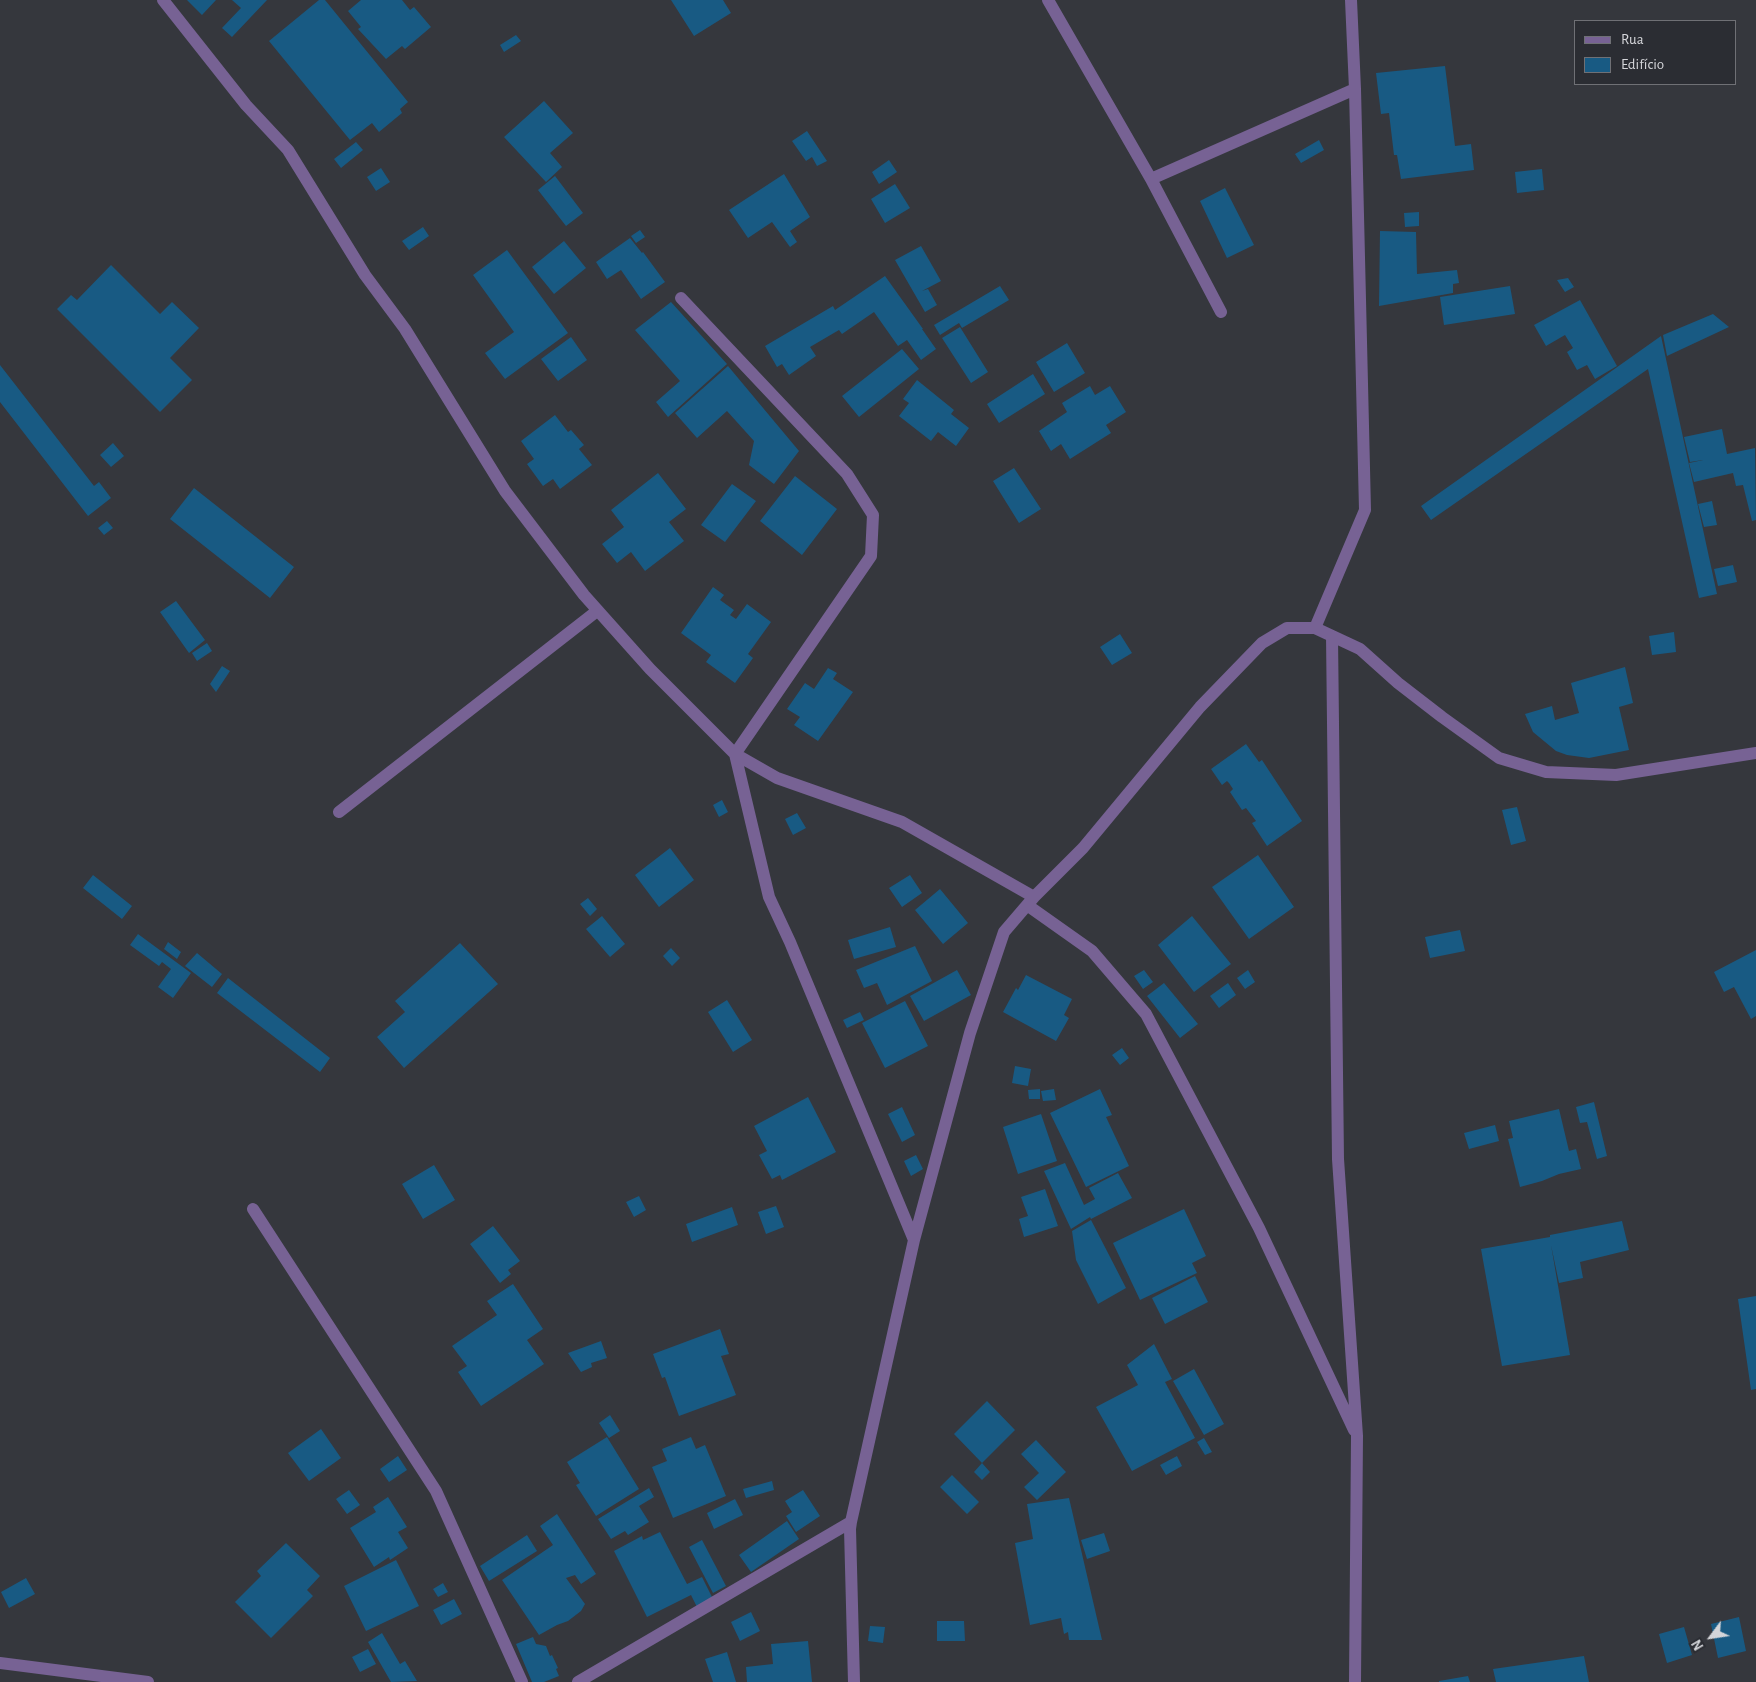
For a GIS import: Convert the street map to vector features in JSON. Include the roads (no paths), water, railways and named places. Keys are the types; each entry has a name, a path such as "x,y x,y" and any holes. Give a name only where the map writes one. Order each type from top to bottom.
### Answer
{"street":[{"path":"163,0 246,105 288,150 364,275 405,330 505,491 584,595 650,669 735,754 777,778 902,822 1031,901 1092,951 1146,1014 1259,1228 1357,1436"},
{"path":"1048,0 1151,179 1221,312"},
{"path":"1315,628 1365,510 1355,89 1351,0"},
{"path":"1151,179 1355,89"},
{"path":"682,298 847,474 873,514 871,556 735,754 770,897 914,1240"},
{"path":"339,812 597,610"},
{"path":"854,1682 851,1525 914,1240 970,1033 1004,932 1031,901 1083,848 1200,707 1262,643 1287,628 1315,628 1360,649 1398,683 1499,758 1546,772 1616,774 1756,753"},
{"path":"1332,636 1338,1159 1357,1436 1355,1682"},
{"path":"253,1209 436,1491 522,1682"},
{"path":"579,1682 851,1525"},
{"path":"0,1663 148,1682"}]}
